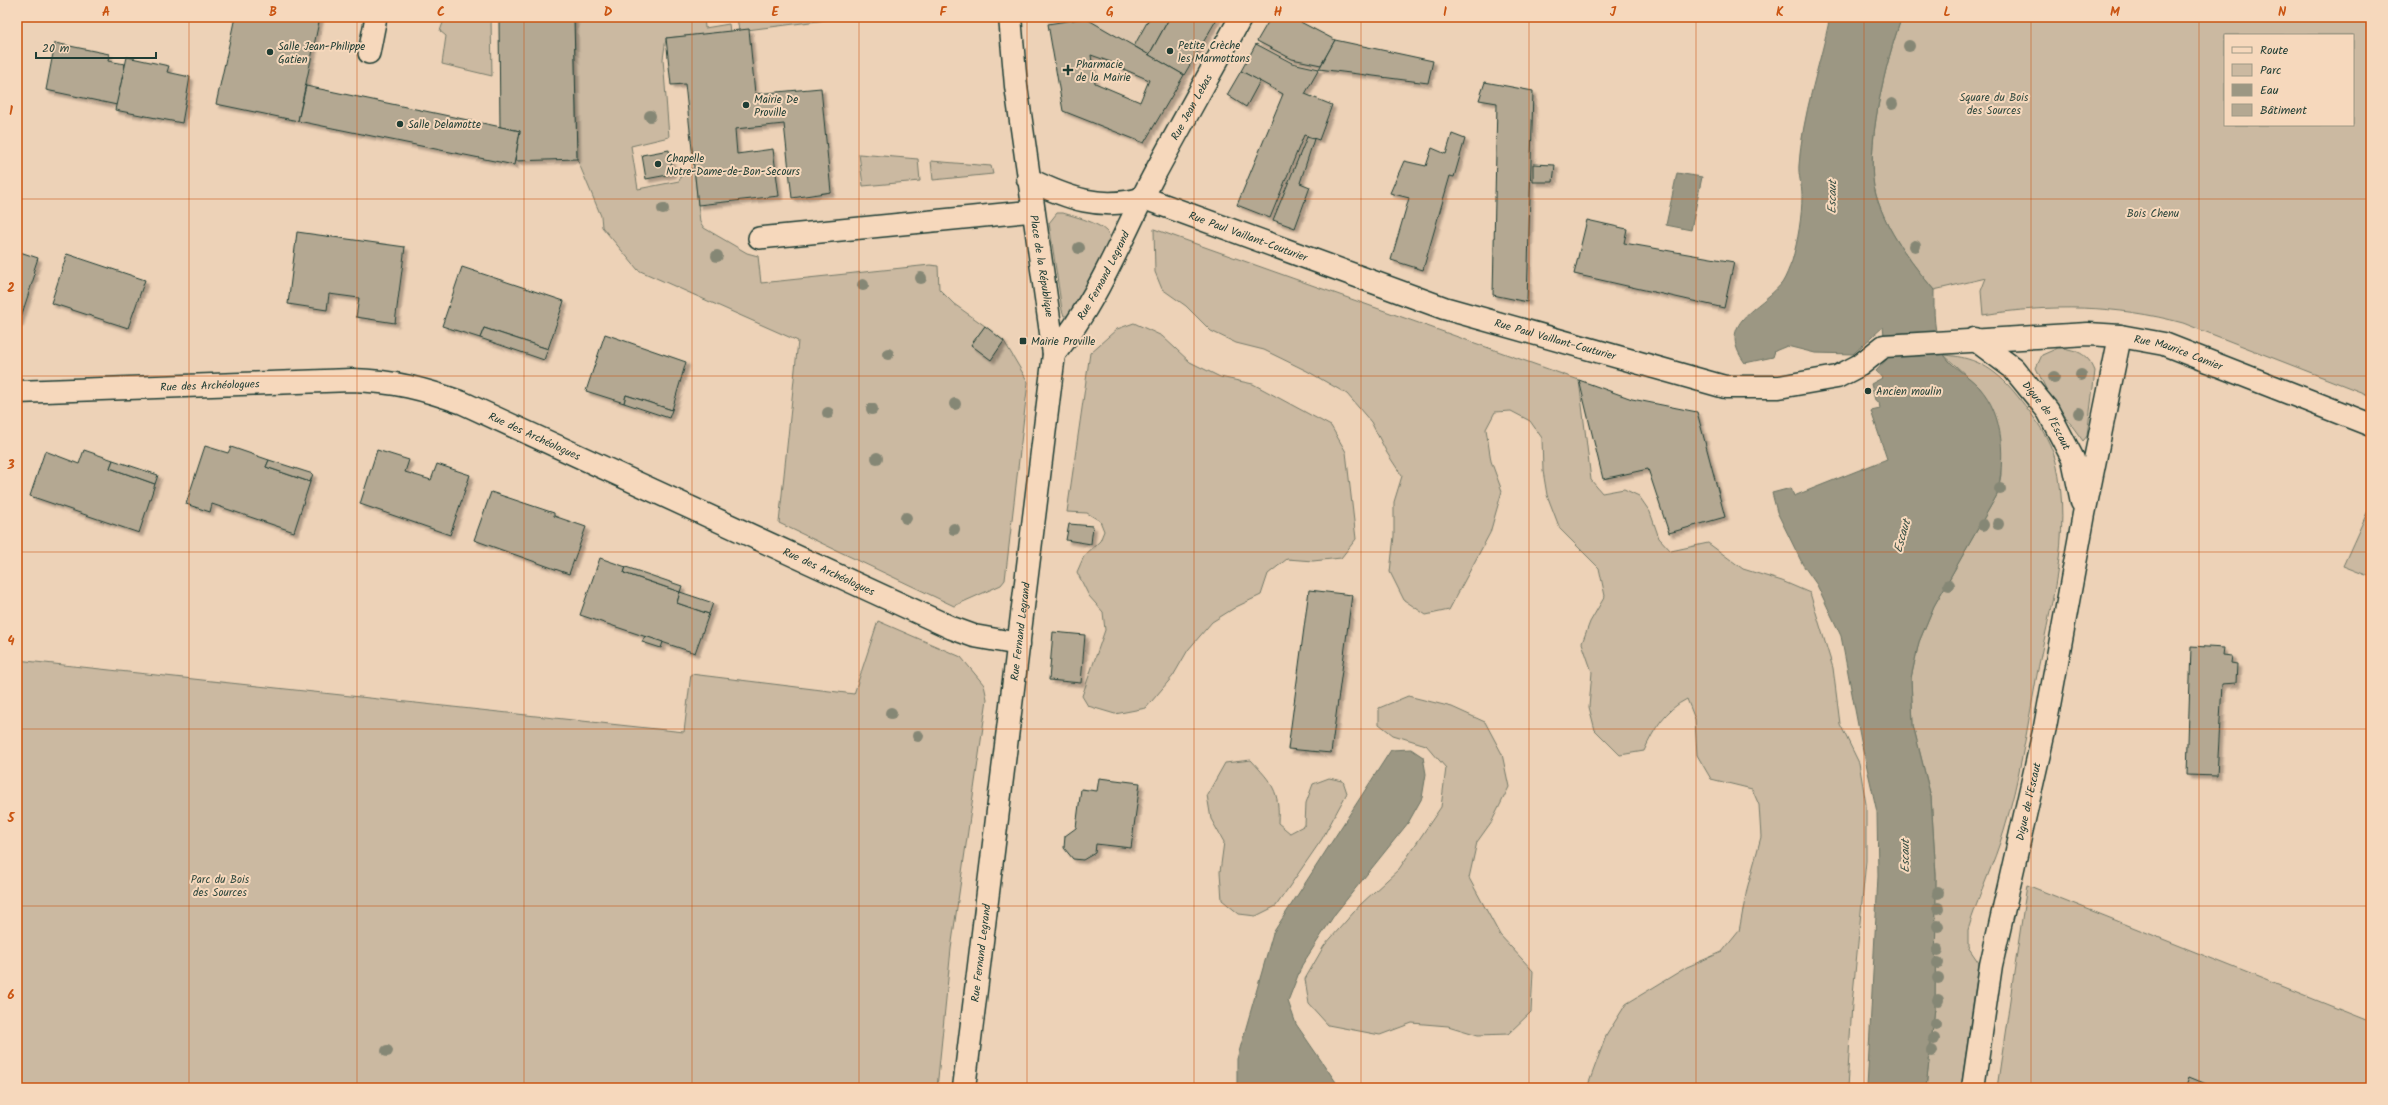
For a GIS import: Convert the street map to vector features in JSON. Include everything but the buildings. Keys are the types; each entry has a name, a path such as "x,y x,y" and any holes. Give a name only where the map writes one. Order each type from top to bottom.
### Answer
{"street":[{"name":"Place de la République","path":"1010,17 1016,86 1028,179 1034,211 1054,354"},
{"name":"Rue Jean Lebas","path":"1144,198 1152,178 1241,17"},
{"path":"1028,179 1051,190 1085,201 1111,205 1144,198"},
{"name":"Rue Fernand Legrand","path":"964,1088 1054,354 1079,320 1119,248 1144,198"},
{"name":"Rue Paul Vaillant-Couturier","path":"1144,198 1444,308 1718,385 1743,388 1792,385 1837,377 1860,365 1884,346 1974,339"},
{"name":"Rue Maurice Camier","path":"1974,339 2088,334 2120,336 2164,344 2371,425"},
{"name":"Digue de l'Escaut","path":"1972,1088 1991,965 2045,727 2084,514 2120,336"},
{"name":"Digue de l'Escaut","path":"1974,339 2013,368 2048,411 2073,459 2084,514"},
{"name":"Rue des Archéologues","path":"17,392 352,380 380,381 418,387 463,403 952,628 974,636 1019,644"}],"lane":[{"path":"369,53 376,17"},
{"path":"759,238 1034,211"}],"shaded area":[{"name":"Petite Crèche les Marmottons","path":"1047,17 1218,17 1184,75 1085,18 1048,24"}],"green space":[{"path":"704,17 705,28 729,24 730,32 666,38 663,59 669,137 631,146 638,189 679,181 684,170 694,168 700,222 704,228 747,253 758,256 761,283 930,265 938,266 939,289 954,304 985,326 971,345 991,359 1004,341 1028,382 1005,580 1001,585 954,606 779,523 798,341 638,270 602,227 601,216 577,159 574,18"},
{"path":"737,17 850,17 739,31"},
{"path":"1902,17 2371,17 2371,396 2183,323 2133,313 2083,308 2033,309 1983,315 1981,291 1986,278 1934,290 1900,246 1886,221 1876,195 1872,155 1874,131 1889,57"},
{"path":"491,19 492,76 442,64 446,36 440,31 444,20"},
{"path":"859,154 918,159 920,181 863,186"},
{"path":"931,161 991,166 993,174 933,180"},
{"path":"1057,213 1063,213 1092,222 1105,230 1109,235 1110,240 1069,316 1064,316 1062,310 1049,223"},
{"path":"1154,229 1579,380 1591,480 1602,493 1624,489 1639,496 1650,512 1659,538 1671,551 1708,543 1743,569 1782,581 1810,593 1833,668 1840,724 1859,763 1866,804 1866,861 1852,1004 1847,1088 1587,1088 1606,1036 1626,1004 1687,967 1722,952 1739,931 1747,889 1761,837 1759,805 1752,789 1711,779 1697,755 1695,719 1687,699 1679,703 1666,714 1656,728 1644,751 1620,755 1595,730 1589,707 1592,672 1582,643 1590,622 1605,596 1599,568 1560,529 1547,495 1543,471 1542,438 1530,421 1511,411 1495,412 1486,429 1491,461 1502,491 1490,533 1449,610 1426,615 1404,600 1390,572 1394,536 1394,502 1402,476 1387,453 1371,422 1347,394 1307,371 1264,350 1236,343 1211,331 1186,306 1162,289 1155,272"},
{"path":"1134,323 1162,336 1190,362 1220,377 1253,384 1331,426 1346,452 1356,539 1341,558 1313,561 1287,559 1268,574 1261,595 1236,607 1212,622 1188,650 1173,676 1146,708 1115,714 1088,706 1082,696 1105,630 1103,612 1089,596 1077,572 1084,556 1100,541 1104,531 1100,521 1087,513 1067,512 1090,353 1117,329"},
{"path":"2058,348 2070,349 2085,356 2095,371 2087,436 2083,441 2047,391 2036,368 2042,355"},
{"path":"1944,355 1956,356 1977,362 1995,373 2011,388 2031,413 2046,436 2056,462 2061,489 2062,517 2061,544 2053,599 2018,774 2000,843 1968,930 1968,947 1979,963 1961,1088 1926,1088 1935,1008 1936,875 1931,797 1913,725 1911,678 1919,642 1934,606 1997,495 2001,475 2000,436 1980,388"},
{"path":"2371,504 2371,577 2343,566"},
{"name":"Parc du Bois des Sources","path":"878,621 961,657 984,685 987,699 951,949 937,1088 17,1088 17,660 684,732 691,674 854,694"},
{"path":"1408,696 1452,707 1485,722 1502,754 1509,787 1492,821 1477,842 1469,878 1500,935 1533,971 1531,1012 1508,1034 1478,1035 1448,1026 1412,1023 1380,1035 1328,1025 1309,1004 1305,979 1324,946 1361,904 1399,869 1441,807 1446,768 1426,745 1393,735 1379,724 1379,708"},
{"path":"1251,760 1273,788 1278,803 1278,823 1290,833 1305,825 1306,803 1313,784 1329,778 1343,781 1347,793 1322,839 1276,906 1256,916 1239,914 1222,900 1220,872 1224,842 1211,819 1207,795 1225,763"},
{"path":"2027,885 2371,1022 2371,1088 1997,1088"}],"water":[{"name":"Escaut","path":"1830,17 1902,17 1883,81 1874,131 1872,155 1876,195 1886,221 1900,246 1934,290 1934,314 1937,338 1943,353 1955,367 1979,387 1988,399 1994,411 2001,439 2002,453 2000,482 1997,495 1934,606 1919,642 1911,678 1913,725 1931,797 1936,875 1935,1008 1926,1088 1867,1088 1878,876 1877,812 1861,741 1841,636 1817,585 1803,565 1777,512 1772,493 1791,488 1794,496 1887,459 1871,411 1880,409 1879,402 1875,400 1871,384 1882,378 1876,371 1887,359 1883,327 1853,354 1815,353 1787,346 1775,351 1773,357 1745,363 1737,349 1735,337 1738,327 1744,318 1773,293 1782,283 1792,261 1798,237 1802,203 1799,169 1801,147 1807,109"},
{"path":"1677,173 1702,177 1691,230 1666,225"},
{"path":"1411,749 1423,757 1426,774 1422,798 1408,823 1335,914 1302,965 1288,1001 1296,1024 1340,1088 1237,1088 1237,1059 1273,933 1391,750"}],"place":[{"name":"Petite Crèche les Marmottons","path":"1170,51"},
{"name":"Salle Jean-Philippe Gatien","path":"270,52"},
{"name":"Pharmacie de la Mairie","path":"1068,70"},
{"name":"Mairie De Proville","path":"746,105"},
{"name":"Salle Delamotte","path":"400,124"},
{"name":"Chapelle Notre-Dame-de-Bon-Secours","path":"658,164"},
{"name":"Mairie Proville","path":"1023,341"},
{"name":"Ancien moulin","path":"1868,391"}],"park label":[{"name":"Square du Bois des Sources","path":"1994,103"},
{"name":"Bois Chenu","path":"2153,213"}]}
